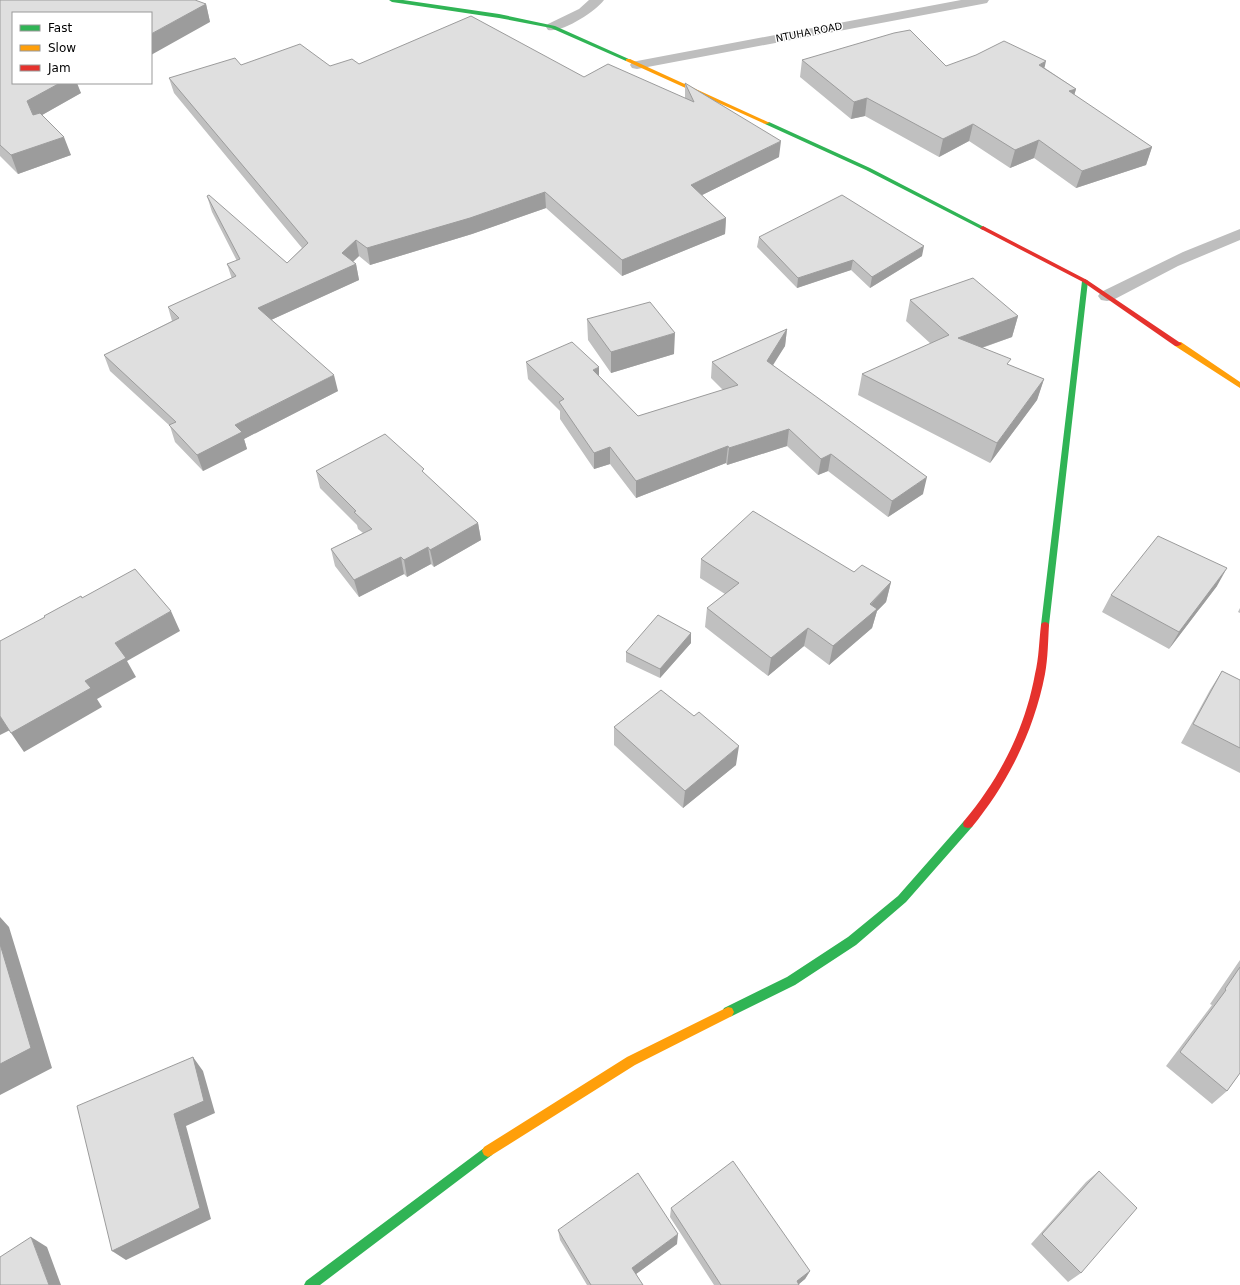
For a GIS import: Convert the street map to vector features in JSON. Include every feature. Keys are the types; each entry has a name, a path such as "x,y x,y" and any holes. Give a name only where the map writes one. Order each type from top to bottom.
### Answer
{"street":[{"path":"392,0 499,16 553,27 868,169 1085,281 1240,386"},
{"path":"553,27 584,12 596,0"},
{"name":"NTUHA ROAD","path":"637,65 982,0"},
{"path":"1107,296 1161,267 1240,234"},
{"path":"310,1285 448,1181 505,1141 631,1061 790,981 852,941 902,899 972,820 995,787 1014,752 1028,718 1039,679 1085,281"}],"building":[{"path":"0,0 195,0 206,4 152,33 152,12 12,12 12,84 58,84 27,101 33,115 40,113 64,137 11,155 0,145"},
{"path":"471,16 584,77 608,64 694,102 685,83 781,141 691,185 726,218 622,260 545,192 470,218 367,248 356,240 342,253 356,264 258,308 334,375 235,425 242,432 197,455 169,425 176,422 104,355 179,318 168,307 236,276 227,264 240,259 207,196 209,195 287,263 308,243 169,78 235,58 241,65 300,44 330,66 352,59 359,64"},
{"path":"910,30 946,66 976,55 1004,41 1046,61 1039,65 1076,89 1069,91 1152,147 1082,171 1039,140 1015,150 973,124 943,139 867,98 854,102 802,60 894,33"},
{"path":"842,195 924,246 872,277 853,260 798,278 759,237"},
{"path":"973,278 1018,316 958,338 1011,359 1007,364 1044,379 997,443 862,374 949,335 910,300"},
{"path":"650,302 675,333 611,352 587,319"},
{"path":"787,329 767,361 927,477 892,501 831,454 821,459 789,429 729,448 728,446 636,481 610,447 594,453 559,402 564,399 526,362 572,342 599,367 593,370 638,416 738,385 712,362"},
{"path":"385,434 424,469 422,471 478,523 430,550 428,547 404,560 401,557 354,580 331,549 372,529 316,471"},
{"path":"753,511 854,572 862,565 891,582 870,604 877,609 833,646 808,628 771,658 707,608 739,583 701,559"},
{"path":"1158,536 1227,568 1179,632 1111,595"},
{"path":"135,569 171,611 115,643 126,658 85,681 91,688 11,733 0,716 0,641 81,596 82,598"},
{"path":"658,615 691,633 660,669 626,652"},
{"path":"1222,671 1240,680 1240,748 1193,724"},
{"path":"661,690 694,716 699,712 739,746 685,791 614,727"},
{"path":"0,944 31,1048 0,1064"},
{"path":"1240,967 1240,1073 1227,1091 1180,1052 1226,990 1225,989"},
{"path":"193,1057 204,1101 174,1114 200,1208 112,1251 77,1106"},
{"path":"733,1161 810,1271 797,1281 799,1285 721,1285 671,1208"},
{"path":"1099,1171 1137,1208 1081,1273 1042,1234"},
{"path":"638,1173 678,1234 632,1268 643,1285 591,1285 558,1230"},
{"path":"31,1237 49,1285 0,1285 0,1257"}],"traffic: fast":[{"path":"392,0 499,16 553,27 628,60"},
{"path":"767,123 868,169 983,228"},
{"path":"1045,625 1085,281"},
{"path":"728,1012 791,981 852,941 902,899 968,824"},
{"path":"310,1285 488,1151"}],"traffic: slow":[{"path":"628,60 767,123"},
{"path":"1178,344 1240,386"},
{"path":"488,1151 631,1061 728,1012"}],"traffic: jam":[{"path":"983,228 1085,281 1178,344"},
{"path":"968,824 993,792 1013,756 1021,737 1039,679 1045,625"}]}
